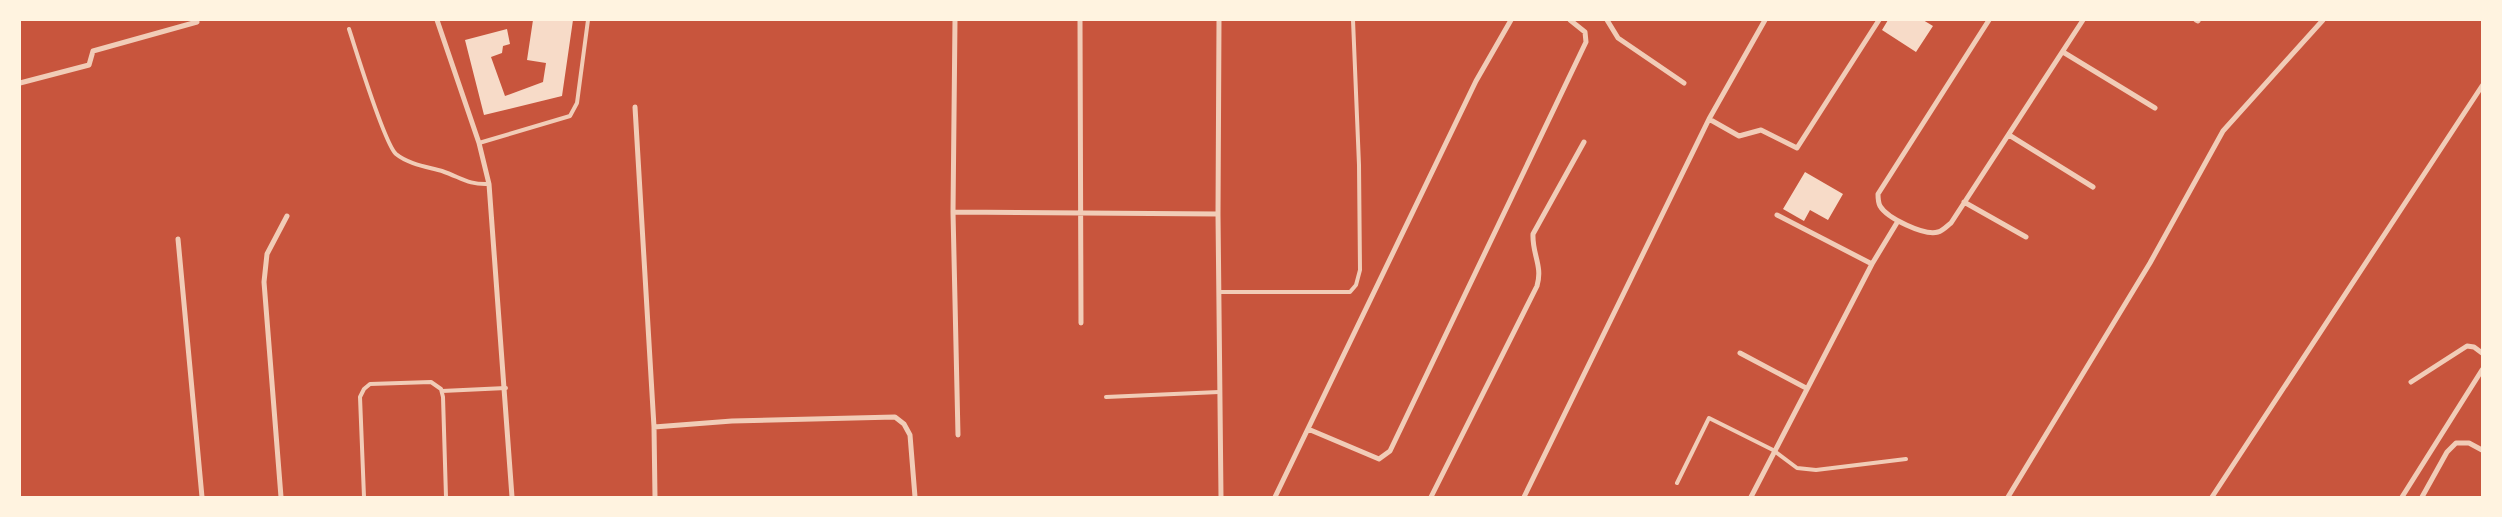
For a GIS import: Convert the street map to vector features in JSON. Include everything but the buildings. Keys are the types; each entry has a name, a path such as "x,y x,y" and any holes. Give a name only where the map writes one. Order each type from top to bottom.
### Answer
{"street":[{"path":"437,20 479,143 490,184 506,388 512,497"},
{"path":"955,20 953,212 958,435"},
{"path":"1080,20 1081,323"},
{"path":"1219,20 1219,392 1222,497"},
{"path":"1275,497 1476,82 1512,20"},
{"path":"1308,429 1379,459 1390,451 1586,42 1586,32 1570,20"},
{"path":"1607,20 1618,38 1684,84"},
{"path":"1524,497 1709,118 1765,20"},
{"path":"1709,118 1739,136 1761,130 1797,148 1879,20"},
{"path":"1988,20 1878,194 1879,204 1898,221 1927,232 1940,232 1951,223 2083,20"},
{"path":"2008,497 2150,263 2223,131 2323,20"},
{"path":"20,83 89,65 92,51 197,22"},
{"path":"2063,52 2155,108"},
{"path":"2212,497 2482,86"},
{"path":"635,108 654,427 655,497"},
{"path":"2009,135 2093,187"},
{"path":"1431,497 1537,286 1540,275 1532,245 1533,234 1584,142"},
{"path":"1964,202 2026,237"},
{"path":"953,212 1218,214"},
{"path":"281,497 264,282 267,254 287,216"},
{"path":"1777,216 1872,264"},
{"path":"1750,497 1872,264 1898,221"},
{"path":"178,239 202,497"},
{"path":"2411,382 2467,346 2474,347 2482,353"},
{"path":"1740,353 1806,388"},
{"path":"2402,497 2482,370"},
{"path":"654,427 732,421 895,417 904,424 910,435 915,497"},
{"path":"2422,497 2447,452 2456,443 2469,443 2482,450"}],"lane":[{"path":"479,143 570,116 577,103 588,20"},
{"path":"1220,292 1350,292 1356,285 1360,270 1359,165 1353,20"},
{"path":"349,29 385,135 394,152 403,159 450,174 472,185 490,184"},
{"path":"364,497 360,397 364,389 370,384 431,382 442,392 446,497"},
{"path":"442,392 506,388"},
{"path":"1106,397 1219,392"},
{"path":"1677,483 1709,418 1773,450 1797,468 1816,470 1906,459"}]}
